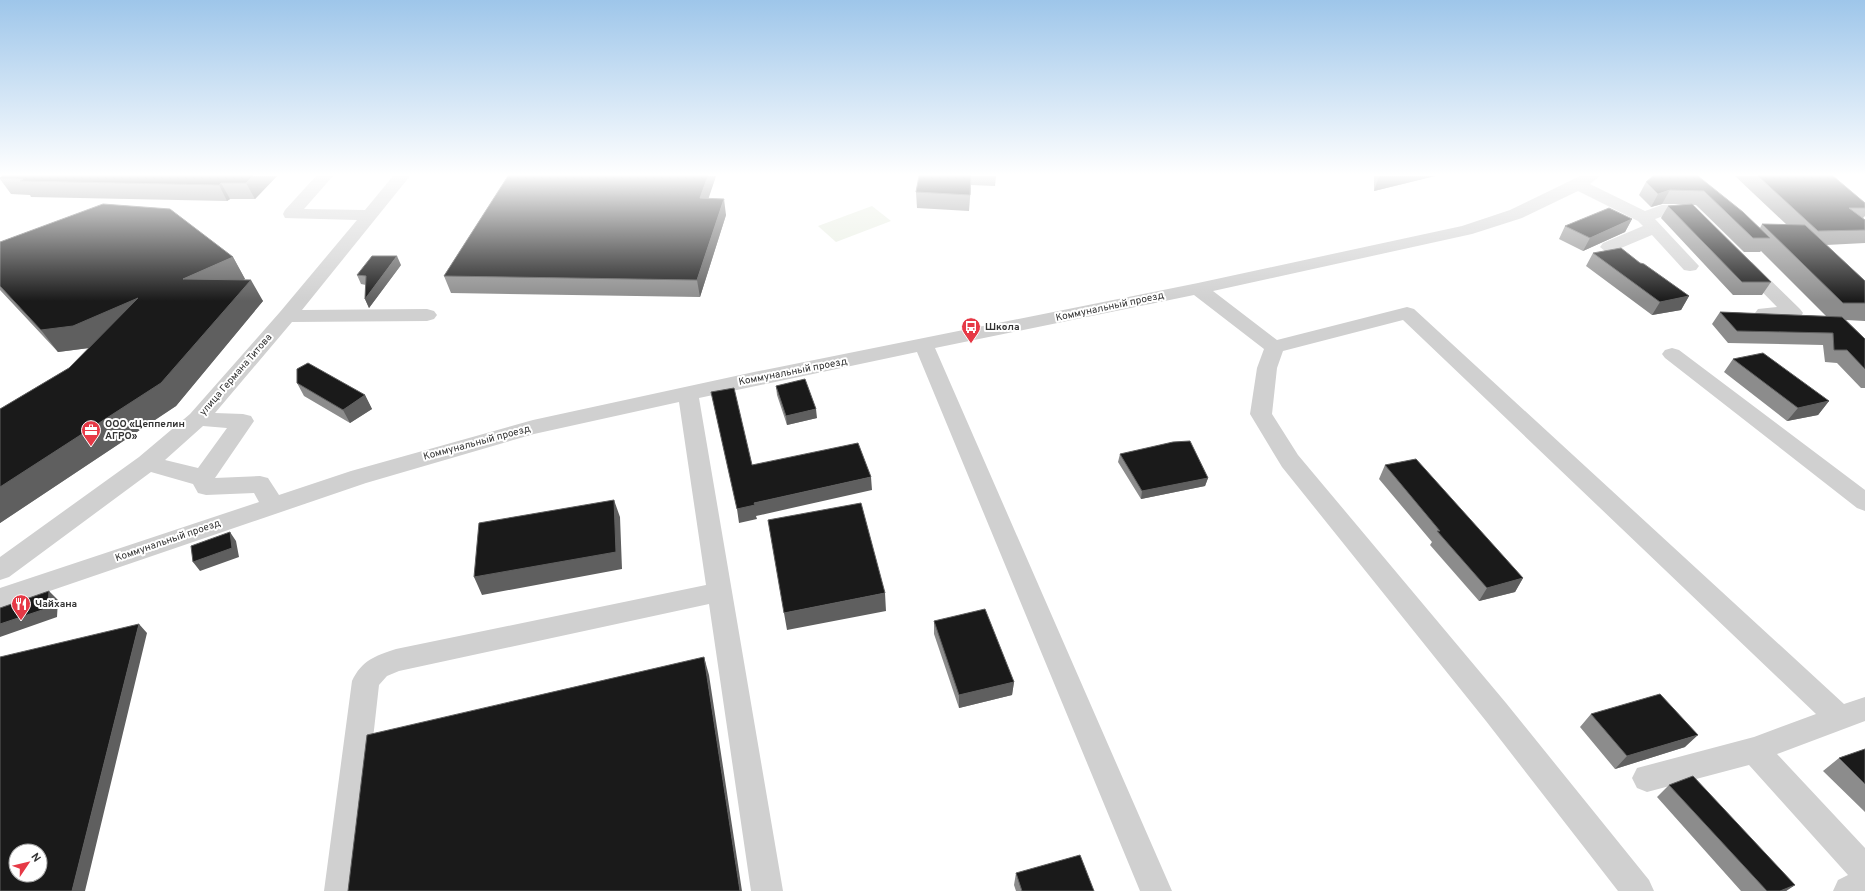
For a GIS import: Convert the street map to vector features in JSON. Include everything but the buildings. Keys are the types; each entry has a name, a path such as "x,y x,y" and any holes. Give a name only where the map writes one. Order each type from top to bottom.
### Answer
{"street":[{"name":"улица Германа Титова","path":"0,570 147,463 198,419 287,316 368,218"},
{"name":"Коммунальный проезд","path":"0,598 359,477 447,450 533,427 688,393 1198,289 1466,230 1505,218"},
{"path":"1641,218 1649,223 1690,266"},
{"path":"1640,271 1609,247 1649,223 1654,218"},
{"path":"1698,218 1706,226"},
{"path":"1733,253 1793,313 1765,313"},
{"path":"1198,289 1274,347"},
{"path":"1274,347 1407,313 1853,714 1754,750 1647,778"},
{"path":"287,316 427,315"},
{"path":"924,345 1156,891"},
{"path":"1274,347 1267,368 1260,414 1290,461 1501,718 1638,891"},
{"path":"1672,354 1865,502"},
{"path":"688,393 767,891"},
{"path":"198,419 243,421 203,478"},
{"path":"147,463 203,478"},
{"path":"203,478 206,487 260,484 274,506"},
{"path":"340,891 366,681 376,668 396,660 719,592"},
{"path":"1754,750 1865,871"},
{"path":"1849,891 1865,884"}],"shaded area":[{"path":"841,218 887,218 891,221 836,242 818,226"}],"place":[{"name":"Школа","path":"971,344"},
{"name":"ООО «Цеппелин АГРО»","path":"91,447"},
{"name":"Чайхана","path":"21,621"}]}
